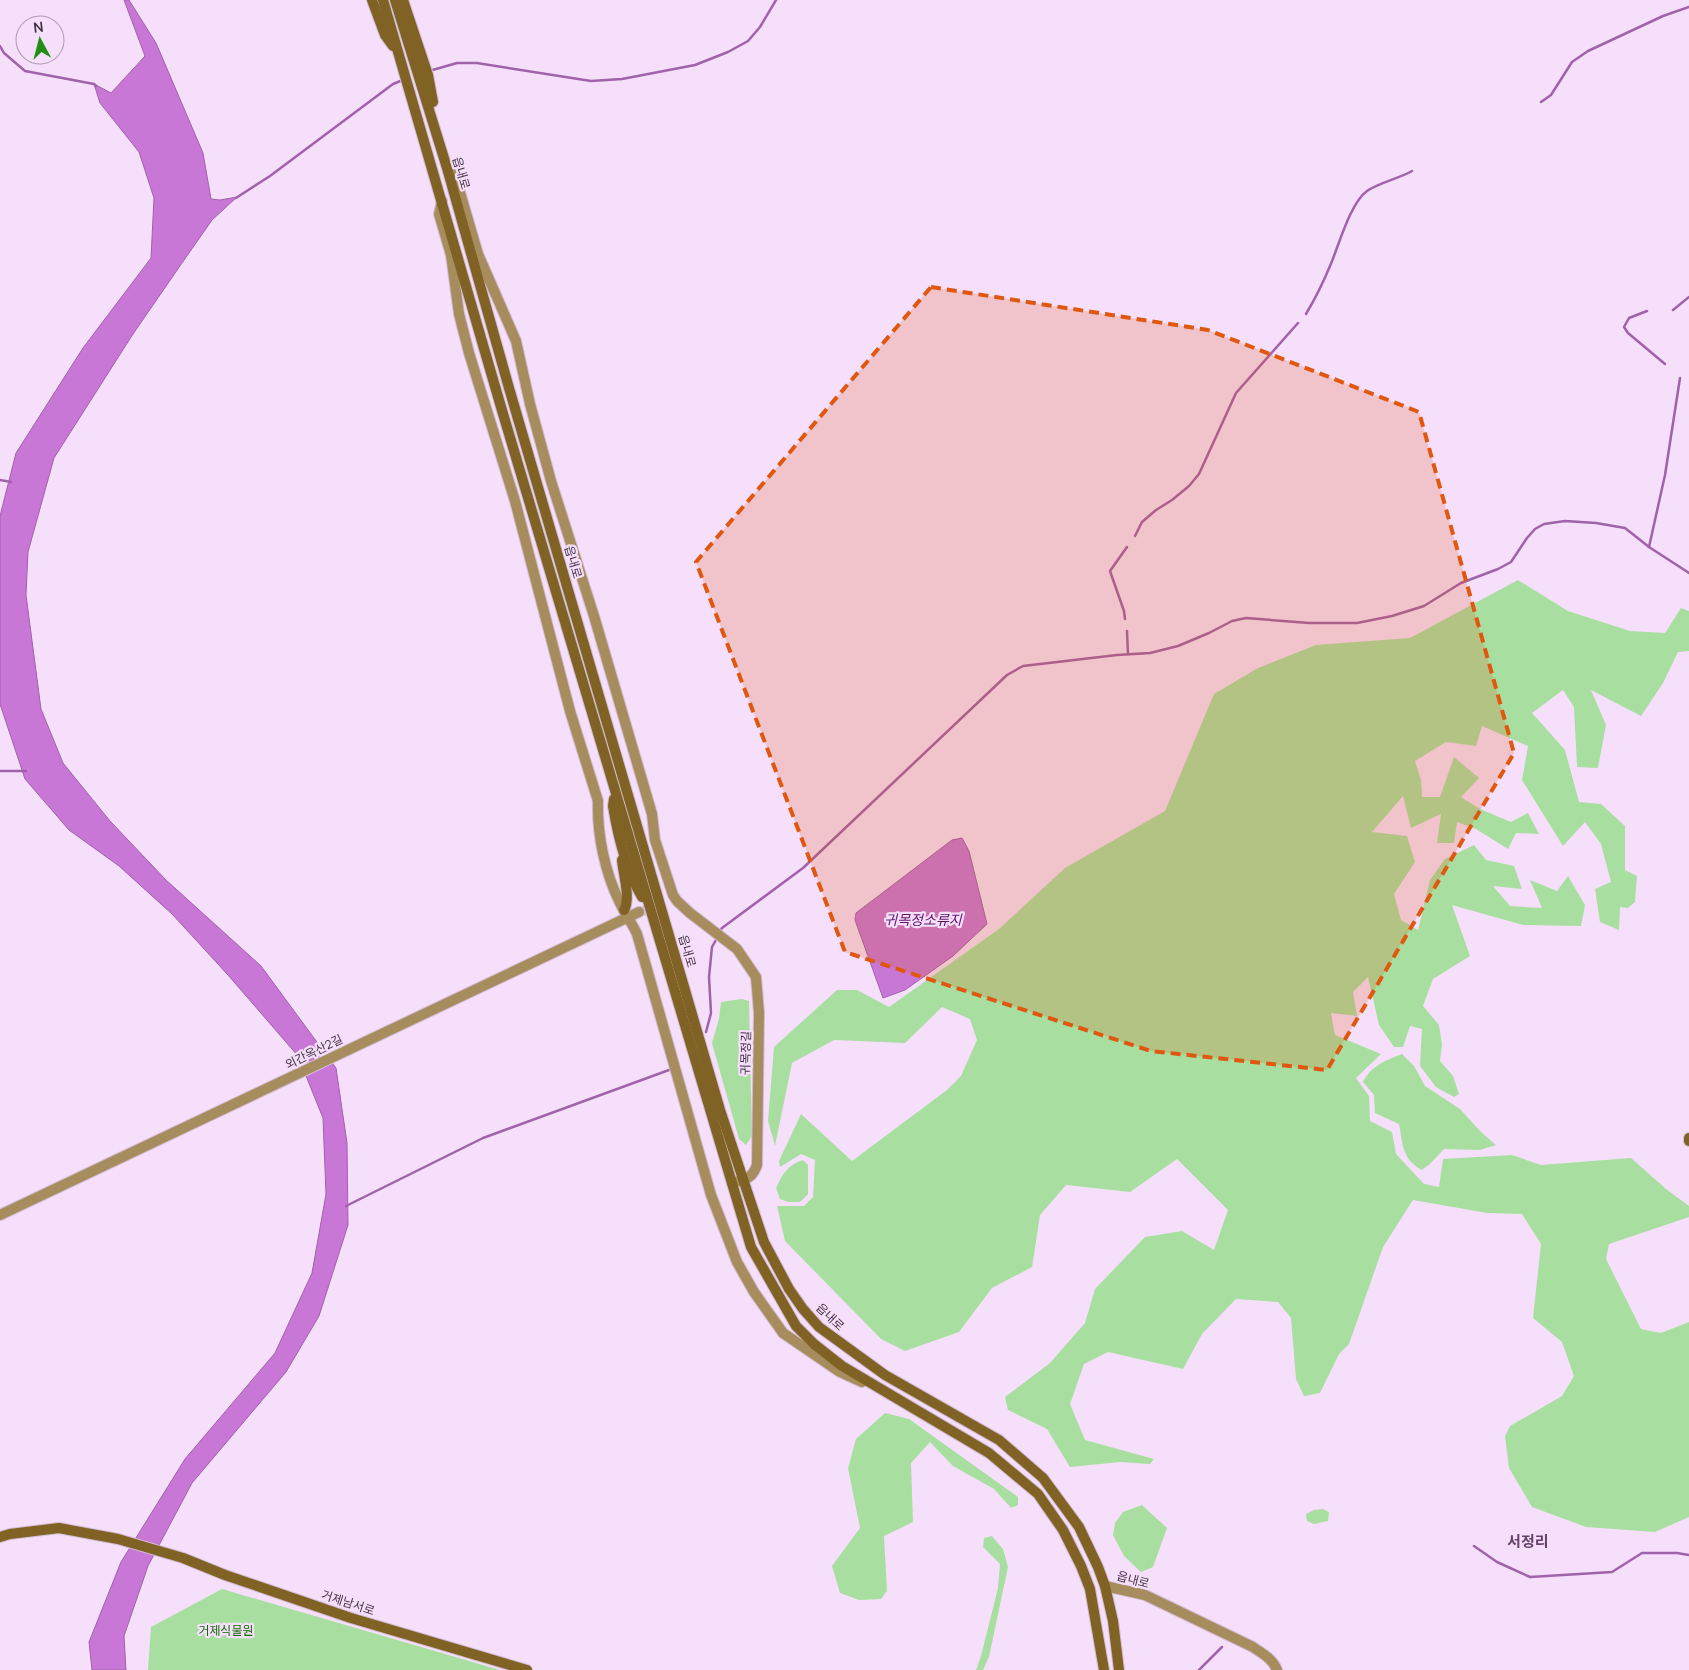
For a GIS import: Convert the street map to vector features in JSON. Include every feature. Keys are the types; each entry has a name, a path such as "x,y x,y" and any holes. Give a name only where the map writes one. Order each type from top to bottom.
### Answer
{"street":[{"path":"372,0 385,35 398,54"},
{"name":"읍내로","path":"383,0 751,1247 796,1326 814,1344 842,1366 989,1453 1038,1494 1063,1530 1082,1566 1090,1590 1104,1670"},
{"name":"읍내로","path":"396,0 442,152 607,726 720,1110 764,1242 789,1289 819,1327 885,1375 999,1440 1043,1478 1079,1528 1106,1586 1145,1595 1244,1643 1268,1657 1277,1670"},
{"path":"403,0 426,71 442,152"},
{"name":"귀목정길","path":"442,152 459,189 478,254 516,341 530,404 551,482 594,616 652,814 655,840 674,896 673,902 737,949 756,977 759,995 758,1165 754,1174 743,1180"},
{"path":"442,201 439,214 451,255 459,314 469,354 521,522 570,711 598,801 598,815 604,855 616,892 637,934 711,1195 737,1262 754,1292 782,1333 840,1372 892,1395"},
{"path":"615,791 613,806 621,846 627,896 627,913"},
{"path":"621,846 636,887 651,913"},
{"name":"외간옥산2길","path":"0,1215 342,1053 627,913 639,912"},
{"path":"732,1183 743,1180"},
{"name":"거제남서로","path":"0,1537 59,1528 118,1539 183,1558 225,1575 351,1618 527,1670"},
{"path":"1090,1590 1106,1586 1113,1620 1119,1670"}],"highlighted area":[{"path":"931,287 1208,330 1419,412 1514,753 1327,1070 1151,1051 845,952 696,562"}],"green space":[{"path":"1518,580 1568,611 1630,631 1665,633 1681,608 1689,611 1689,651 1678,652 1663,683 1641,716 1591,690 1606,725 1598,768 1577,767 1574,707 1563,690 1532,713 1565,750 1579,802 1601,804 1625,826 1625,870 1637,876 1635,902 1628,908 1620,907 1619,930 1600,922 1595,889 1611,882 1601,844 1585,822 1563,846 1522,780 1528,746 1482,726 1476,746 1446,742 1415,761 1421,780 1422,797 1440,797 1454,757 1479,778 1461,797 1480,809 1511,822 1528,813 1539,834 1516,833 1508,849 1476,829 1457,822 1454,843 1437,843 1441,814 1411,828 1403,796 1372,832 1407,836 1415,862 1394,894 1401,920 1418,930 1430,880 1445,859 1474,845 1486,860 1514,866 1522,889 1493,886 1510,906 1542,908 1530,880 1557,891 1568,876 1585,905 1581,926 1523,925 1452,905 1470,956 1433,979 1423,1006 1439,1025 1442,1045 1440,1061 1453,1076 1459,1094 1454,1097 1436,1087 1420,1066 1422,1029 1410,1026 1403,1047 1394,1047 1379,1025 1368,977 1353,992 1357,1016 1331,1013 1335,1035 1381,1054 1356,1078 1369,1096 1370,1121 1392,1132 1396,1154 1424,1184 1439,1187 1443,1159 1512,1155 1541,1165 1631,1158 1666,1189 1689,1206 1689,1217 1609,1244 1606,1259 1641,1329 1661,1333 1689,1322 1689,1517 1655,1532 1586,1527 1532,1507 1509,1468 1505,1436 1510,1426 1562,1396 1574,1376 1562,1342 1533,1318 1541,1244 1522,1214 1487,1213 1413,1200 1383,1247 1349,1344 1339,1354 1320,1393 1304,1396 1296,1379 1291,1318 1278,1302 1236,1299 1202,1334 1183,1369 1108,1352 1084,1364 1070,1404 1085,1440 1154,1459 1150,1464 1120,1462 1070,1467 1047,1429 1008,1410 1005,1397 1050,1363 1085,1323 1095,1289 1145,1237 1182,1231 1214,1250 1228,1210 1177,1159 1130,1192 1066,1185 1040,1215 1032,1267 992,1288 959,1332 905,1351 881,1339 785,1241 777,1206 804,1206 813,1197 815,1160 801,1154 780,1167 779,1161 801,1114 852,1161 947,1090 961,1076 977,1040 970,1019 942,1007 905,1043 834,1040 792,1063 775,1146 768,1121 774,1047 837,990 857,990 889,1007 999,929 1065,868 1165,811 1214,694 1258,668 1316,645 1410,638"},
{"path":"742,999 749,1001 752,1136 746,1145 739,1139 712,1043 719,1019 721,1002"},
{"path":"1402,1054 1414,1066 1425,1086 1460,1109 1496,1145 1480,1150 1444,1149 1422,1170 1415,1166 1405,1151 1399,1124 1375,1113 1374,1095 1363,1082 1366,1076 1375,1068 1385,1061"},
{"path":"803,1160 808,1165 808,1194 800,1202 788,1202 780,1199 776,1188 781,1178 789,1167"},
{"path":"885,1413 909,1419 1018,1497 1018,1505 1011,1508 994,1489 953,1466 930,1442 911,1463 913,1522 884,1536 887,1591 881,1599 859,1600 840,1593 832,1566 860,1528 848,1468 856,1439"},
{"path":"1142,1505 1167,1528 1153,1567 1141,1572 1124,1556 1113,1535 1115,1523 1123,1512"},
{"path":"1323,1509 1329,1512 1328,1521 1314,1524 1307,1521 1306,1514 1314,1510"},
{"path":"992,1536 1003,1549 1008,1567 989,1657 983,1670 976,1670 998,1588 1000,1564 983,1547 984,1538"},
{"name":"거제식물원","path":"222,1589 500,1670 148,1670 151,1627"}],"water":[{"path":"124,0 129,0 156,43 203,153 211,199 220,200 237,197 212,220 133,334 54,458 28,552 26,595 41,709 63,763 110,821 166,880 261,966 336,1068 347,1143 348,1225 319,1316 286,1372 192,1483 148,1566 124,1636 126,1670 92,1670 89,1642 121,1562 185,1459 275,1353 312,1273 326,1194 323,1118 298,1056 172,914 119,866 69,830 25,779 0,704 0,516 16,453 83,348 151,258 154,198 139,152 100,103 94,84 111,93 145,56"},
{"name":"귀목정소류지","path":"962,838 969,851 987,924 953,956 905,990 883,998 855,920 856,913 952,840"}],"waterway":[{"path":"429,71 457,63 477,63 591,81 622,79 695,65 728,52 748,41 760,27 776,0"},
{"path":"1541,102 1551,95 1572,62 1588,51 1663,16 1689,7"},
{"path":"0,46 4,53 25,71 94,84 96,86"},
{"path":"236,198 270,176 393,84 403,80"},
{"path":"1306,314 1325,279 1355,205 1372,188 1412,171"},
{"path":"1673,310 1689,297"},
{"path":"1647,311 1629,318 1624,327 1628,333 1665,364"},
{"path":"1135,536 1142,522 1189,486 1199,474 1236,393 1298,323"},
{"path":"1649,547 1665,475 1680,378"},
{"path":"0,480 11,482"},
{"path":"719,933 722,928 803,868 1007,675 1023,666 1150,653 1178,646 1232,621 1246,618 1309,623 1357,623 1392,616 1424,606 1461,583 1511,562 1535,529 1544,524 1565,521 1596,523 1625,528 1649,547 1689,573"},
{"path":"1125,619 1110,571 1127,547"},
{"path":"1127,631 1128,654"},
{"path":"0,771 26,771"},
{"path":"706,1032 711,1013 709,977 712,947 717,938"},
{"path":"346,1206 483,1138 669,1070"},
{"path":"1474,1546 1497,1562 1530,1577 1612,1572 1642,1553 1689,1555"},
{"path":"1199,1670 1222,1647"}],"tunnel":[{"path":"639,912 668,904"}],"district":[{"name":"서정리","path":"1528,1542"}]}
